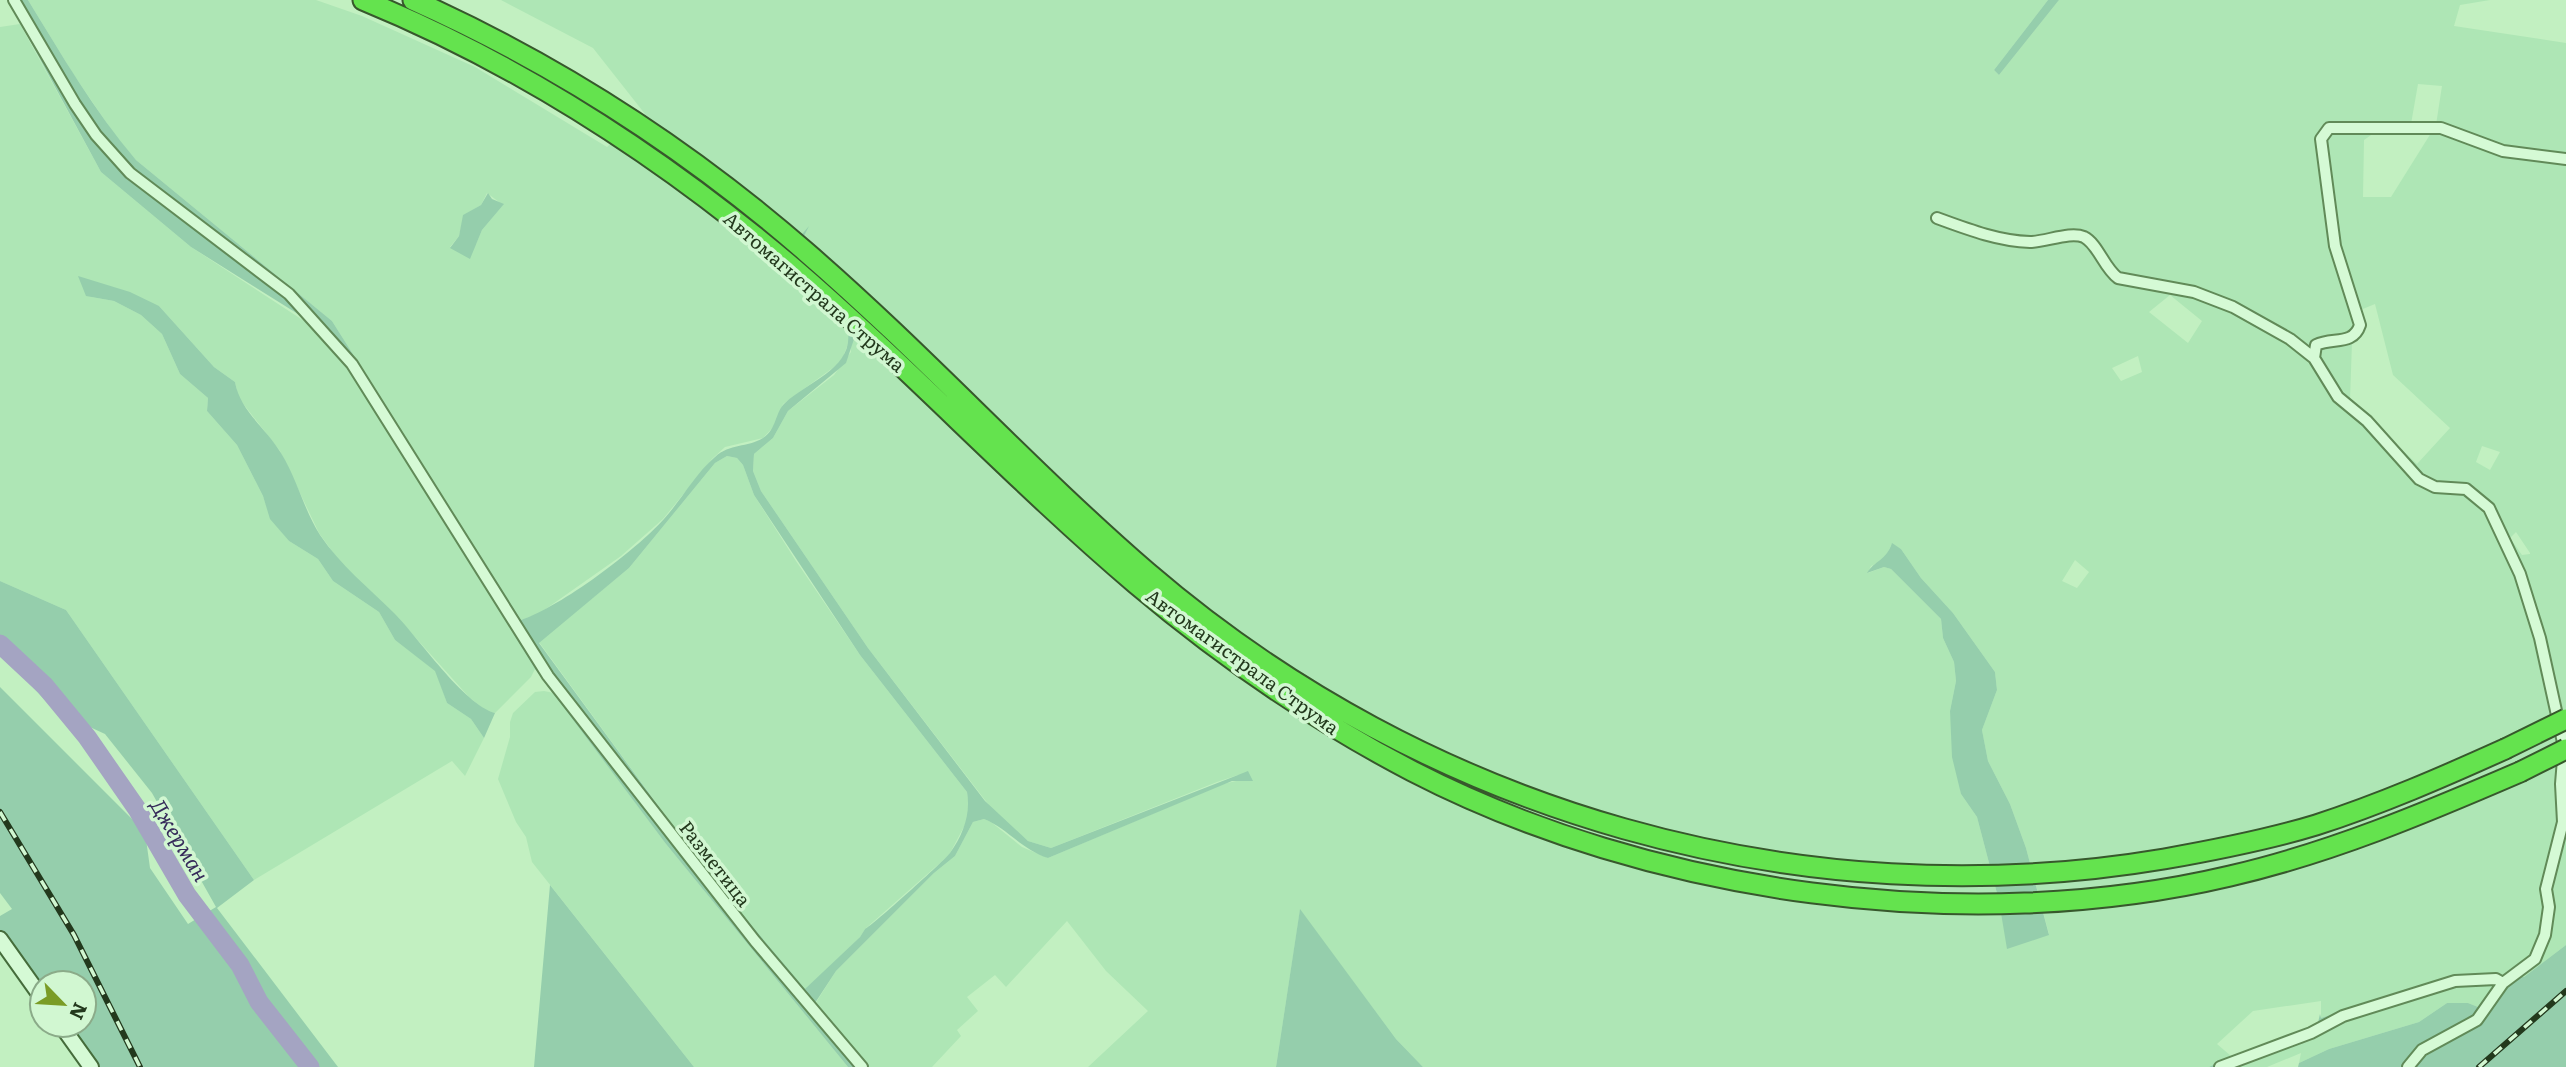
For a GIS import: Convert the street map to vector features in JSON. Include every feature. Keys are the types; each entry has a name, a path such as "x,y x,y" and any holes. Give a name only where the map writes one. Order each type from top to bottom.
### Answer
{"highway":[{"name":"Автомагистрала Струма","path":"363,0 420,24 530,80 664,168 720,208 793,268 1091,545 1190,627 1323,722 1414,773 1515,818 1658,863 1765,886 1884,899 1970,903 2051,902 2227,877 2383,830 2566,749"},
{"name":"Автомагистрала Струма","path":"414,0 571,82 628,117 730,190 806,252 873,313 1102,532 1230,637 1331,704 1422,752 1524,796 1662,841 1768,862 1869,874 1968,878 2124,865 2219,849 2313,826 2432,782 2566,719"}],"street":[{"name":"Разметица","path":"14,0 75,104 96,135 130,173 289,294 352,364 548,676 755,941 862,1067"},
{"path":"2314,358 2316,345 2351,339 2357,335 2360,325 2335,246 2321,139 2324,131 2329,128 2441,128 2503,151 2566,159"},
{"path":"1937,218 1985,235 2032,242 2078,236 2087,238 2109,271 2118,278 2194,292 2233,307 2270,326 2314,358 2338,397 2367,421 2419,479 2435,488 2466,489 2489,508 2520,573 2540,638 2564,747 2561,784 2563,822 2546,889 2549,907 2542,944 2535,959 2503,983 2477,1020 2423,1050 2408,1067"},
{"path":"0,939 28,978"},
{"path":"2220,1067 2311,1033 2343,1016 2455,981 2496,979 2503,983"},
{"path":"71,1039 88,1064"}],"green space":[{"path":"8,0 28,0 92,102 136,160 332,321 521,620 557,603 617,561 664,519 715,457 763,438 771,430 785,403 838,363 845,353 848,341 847,327 787,258 792,246 809,226 793,258 851,324 854,339 846,363 788,411 773,438 754,454 753,471 761,491 868,648 985,801 1028,841 1051,848 1248,771 1253,781 1232,781 1048,858 984,819 973,822 955,856 934,873 836,971 815,1003 868,1067 848,1067 666,844 535,669 361,385 306,319 191,247 101,172","holes":["727,456 737,458 743,465 754,495 860,655 967,792 965,824 950,853 865,929 860,937 805,989 709,875 539,643 629,568 715,463"]},
{"path":"28,0 316,0 362,16 475,67 607,147 645,114 593,48 501,0 2048,0 1994,70 1999,75 2059,0 2490,0 2460,5 2454,26 2566,43 2566,945 2524,977 2447,977 2321,1018 2321,1001 2253,1011 2217,1044 2231,1056 2209,1067 1423,1067 1396,1039 1300,910 1276,1067 1088,1067 1148,1011 1106,971 1067,921 1006,987 995,975 967,997 978,1011 957,1030 961,1036 932,1067 868,1067 815,1004 836,971 934,873 955,856 973,822 984,819 991,822 1022,847 1048,858 1223,784 1245,779 1238,775 1217,782 1051,848 1028,841 995,813 868,648 761,491 753,471 754,454 773,438 788,411 834,375 851,352 850,324 793,258 795,247 787,258 847,327 850,339 841,362 783,404 776,424 763,438 725,447 663,519 621,556 540,613 521,620 332,321 136,160 117,138","holes":["2418,84 2442,86 2436,125 2391,197 2363,197 2364,140 2384,126 2411,124","487,193 503,205 482,230 476,244 450,247 459,236 464,215 481,205","2170,295 2202,321 2188,343 2149,312","2375,304 2393,375 2450,428 2417,464 2350,400 2353,313","2138,356 2142,372 2121,381 2112,368","2482,446 2500,452 2490,470 2476,462","2516,532 2530,553 2522,555 2510,538","1892,544 1901,549 1921,578 1953,613 1995,672 1997,690 1982,730 1988,761 2010,804 2026,848 2049,934 1999,901 1977,817 1961,794 1950,711 1956,681 1954,662 1943,638 1941,619 1891,569 1884,567 1868,573 1871,566 1884,560","2075,560 2089,572 2077,588 2062,581"]},
{"path":"2048,0 2059,0 1999,75 1994,70"},
{"path":"20,24 101,172 191,247 318,330 361,385 535,669 531,677 495,713 485,710 469,697 406,627 345,569 319,533 280,451 238,397 235,382 214,367 159,306 86,296 114,301 141,315 162,334 180,374 208,398 207,411 237,445 263,496 271,519 289,541 318,559 333,581 379,612 395,640 436,671 447,703 471,719 484,738 465,776 452,761 254,880 66,610 0,581 0,27"},
{"path":"488,193 492,199 504,204 482,230 470,259 450,248 459,236 463,215 481,205"},
{"path":"78,276 130,292 159,306 214,367 235,382 242,402 281,453 314,525 328,546 394,613 469,697 495,713 484,738 471,719 447,703 435,671 395,640 379,612 333,581 318,559 289,541 270,519 263,496 237,445 207,411 208,398 180,374 162,334 141,315 114,301 86,296"},
{"path":"727,456 737,458 743,465 754,495 796,561 860,655 967,792 969,805 967,821 949,855 865,929 805,990 709,875 539,642 629,568 715,463"},
{"path":"1892,543 1901,549 1921,578 1953,613 1995,672 1997,690 1982,730 1988,761 2010,804 2026,848 2049,935 2007,949 1999,901 1977,817 1961,794 1952,757 1950,711 1956,681 1954,662 1943,638 1941,619 1891,569 1884,567 1867,573 1884,557"},
{"path":"0,581 66,610 254,880 217,908 338,1067 91,1067 71,1039 98,1039 98,969 28,969 28,978 0,939 0,916 12,909 0,893 0,687 145,832 150,868 188,924 216,907 152,793 105,734 55,711 0,652"},
{"path":"535,692 554,693 666,844 848,1067 694,1067 532,862 526,837 516,822 498,779 510,737 513,713"},
{"path":"550,885 694,1067 534,1067"},
{"path":"1300,909 1396,1039 1423,1067 1276,1067"},
{"path":"2566,945 2566,1067 2298,1067 2299,1063 2329,1049 2419,1022 2447,1003 2468,1003 2478,1007 2497,981 2425,988 2223,1067 2209,1067 2231,1056 2317,1027 2320,1014 2321,1018 2447,977 2524,977"},
{"path":"2497,980 2478,1007 2468,1003 2447,1003 2419,1022 2329,1049 2299,1063 2301,1053 2267,1067 2223,1067 2425,988"}],"waterway":[{"name":"Джерман","path":"0,644 45,686 87,737 137,809 187,895 240,965 259,1002 310,1067"}],"railway":[{"path":"0,812 74,935 140,1067"},
{"path":"2479,1067 2566,991"}]}
